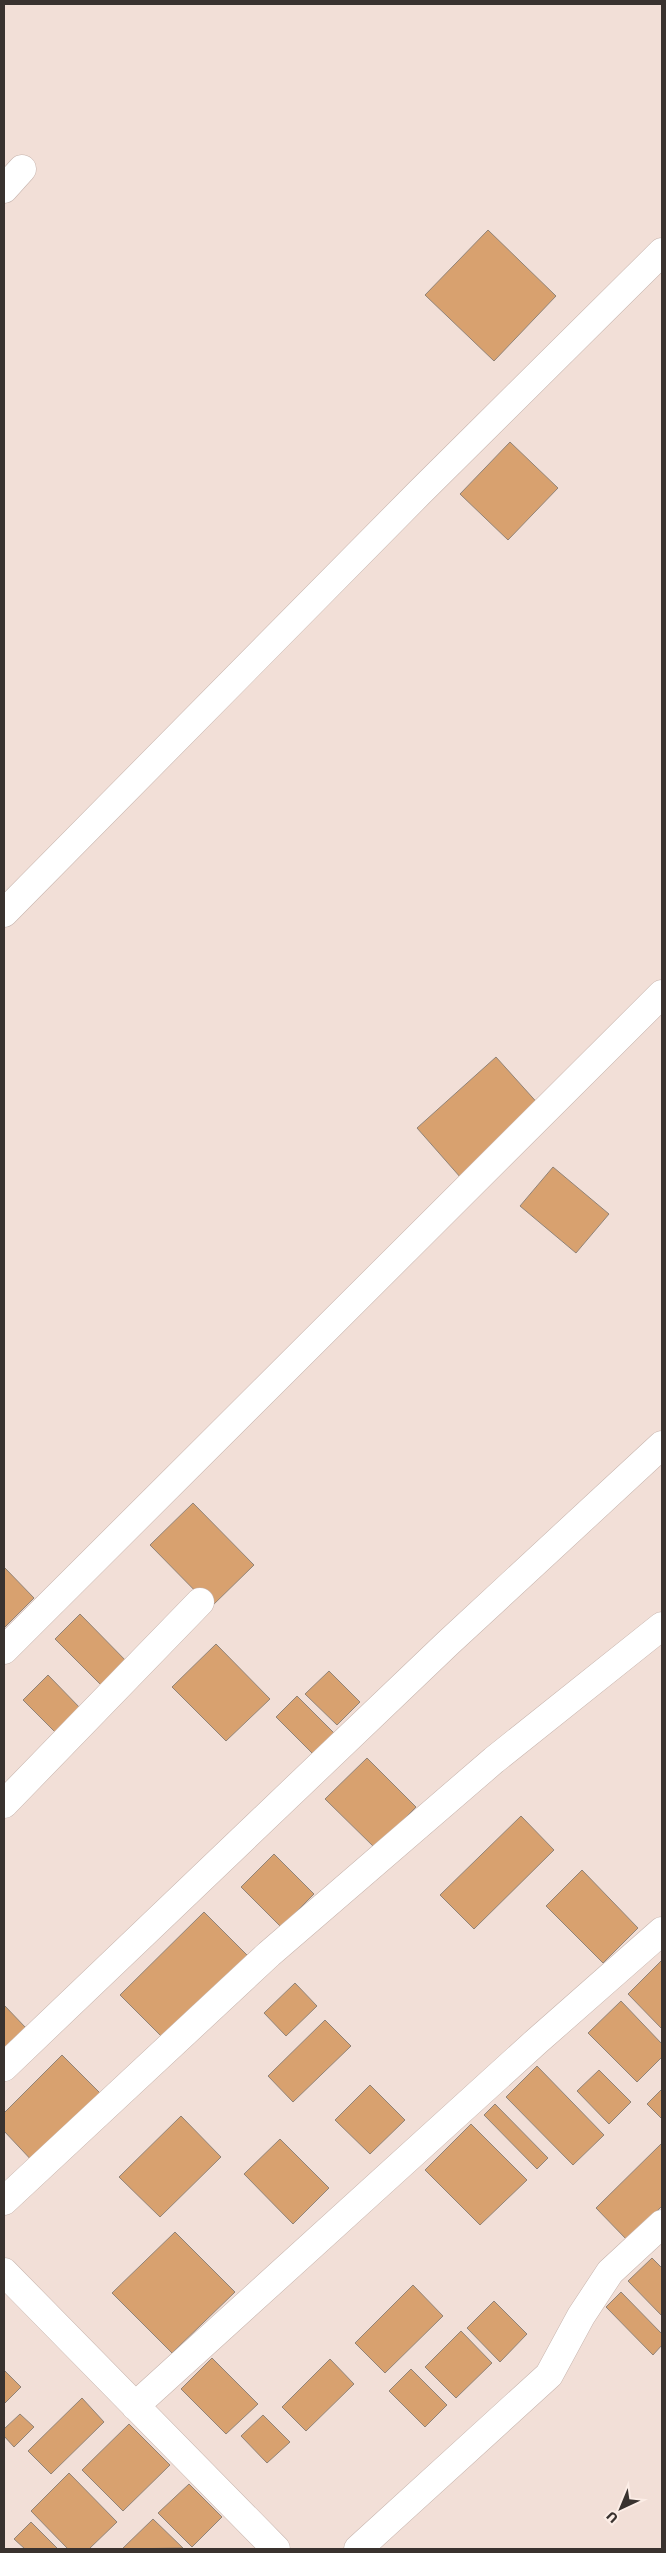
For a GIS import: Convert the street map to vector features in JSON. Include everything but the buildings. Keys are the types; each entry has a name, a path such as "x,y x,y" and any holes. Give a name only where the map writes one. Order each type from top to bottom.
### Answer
{"street":[{"path":"4,189 22,169"},
{"path":"4,912 419,493 662,252"},
{"path":"4,1650 662,994"},
{"path":"4,2066 440,1650 662,1445"},
{"path":"4,1804 200,1602"},
{"path":"4,2201 269,1954 494,1760 662,1626"},
{"path":"135,2406 537,2041 662,1931"},
{"path":"358,2549 549,2375 556,2366 581,2316 610,2272 662,2224"},
{"path":"4,2272 271,2548"}]}
